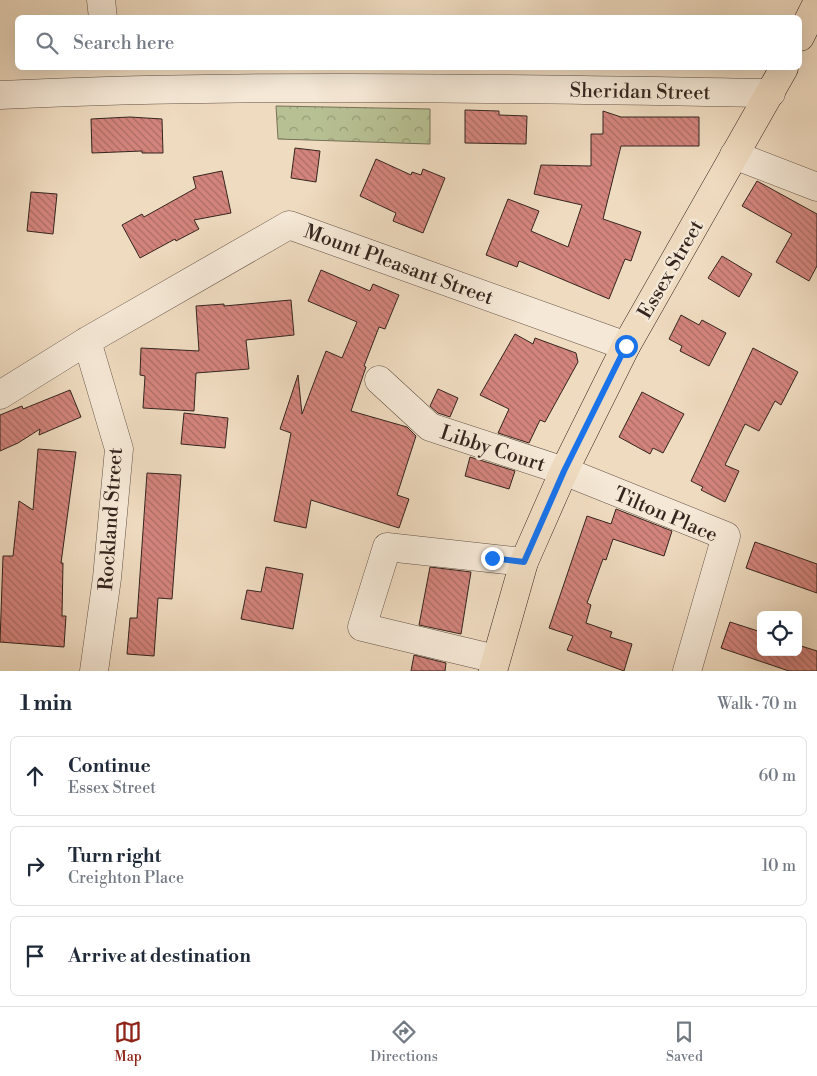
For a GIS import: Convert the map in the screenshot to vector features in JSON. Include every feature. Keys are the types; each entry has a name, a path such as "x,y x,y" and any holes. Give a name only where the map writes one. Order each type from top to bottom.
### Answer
{"main road":[{"path":"802,34 817,3"},
{"name":"Essex Street","path":"495,665 524,562 564,471 626,346 783,70"}],"street":[{"path":"101,0 103,15"},
{"name":"Sheridan Street","path":"0,95 111,79 364,87 771,93"},
{"path":"734,155 817,187"},
{"name":"Mount Pleasant Street","path":"0,395 87,341 289,225 626,346"},
{"name":"Rockland Street","path":"87,341 119,449 107,578 94,671"},
{"name":"Libby Court","path":"380,380 430,427 564,471"},
{"name":"Tilton Place","path":"564,471 726,536 686,671"},
{"path":"495,665 362,627 387,547 524,562"}],"green space":[{"path":"276,106 430,109 430,144 278,139"}],"building":[{"path":"465,110 499,111 499,115 527,116 526,144 465,143"},
{"path":"603,111 621,117 699,117 699,146 621,146 603,219 641,232 631,261 625,259 609,299 519,261 517,267 486,255 508,199 539,211 531,231 568,247 582,205 534,194 541,165 591,166 591,134 603,134"},
{"path":"130,117 162,119 163,153 142,153 142,151 92,153 91,119"},
{"path":"295,148 320,151 316,182 291,178"},
{"path":"376,159 411,175 412,172 421,175 423,169 445,178 423,233 393,221 396,213 360,196"},
{"path":"222,171 231,213 194,220 199,229 176,241 175,239 140,258 122,225 142,214 144,217 196,188 193,177"},
{"path":"757,181 817,214 817,266 809,281 776,262 792,234 742,206"},
{"path":"31,192 57,194 53,234 27,231"},
{"path":"722,256 752,274 739,297 708,278"},
{"path":"321,270 370,291 373,284 399,295 385,329 379,327 364,366 366,367 351,411 407,427 416,436 397,495 409,499 399,528 311,500 306,528 274,521 291,433 280,429 298,375 302,414 326,351 342,358 357,322 308,301"},
{"path":"291,300 294,335 246,340 249,369 196,373 194,411 143,408 145,376 140,375 141,348 199,351 196,306 224,304 224,306"},
{"path":"681,315 699,325 702,320 726,333 709,366 680,351 682,346 669,339"},
{"path":"515,334 533,344 535,338 576,353 578,362 545,422 540,420 529,443 498,433 509,409 480,395"},
{"path":"753,348 798,372 781,405 775,401 759,431 745,424 725,465 739,471 725,502 701,490 703,487 691,481"},
{"path":"438,389 458,398 450,417 438,413 430,406"},
{"path":"70,390 81,417 39,435 40,429 18,443 0,451 0,415 22,406 23,409"},
{"path":"642,392 684,414 663,453 653,448 650,454 619,437"},
{"path":"184,413 228,418 225,448 181,444"},
{"path":"38,449 76,452 61,563 63,563 62,616 66,616 64,647 0,642 3,556 13,556 19,501 33,510"},
{"path":"470,457 515,471 509,489 465,476"},
{"path":"147,473 181,475 172,599 158,598 154,656 127,654 130,618 137,618"},
{"path":"616,509 672,531 664,556 613,539 606,560 603,559 587,603 591,605 586,623 612,632 610,637 632,644 624,671 567,650 573,636 549,628 587,516 611,524"},
{"path":"755,542 817,564 817,593 746,568"},
{"path":"266,567 303,574 293,629 241,619 247,590 261,592"},
{"path":"430,567 471,572 461,634 419,625"},
{"path":"730,622 757,631 757,656 802,656 802,646 817,651 817,671 789,671 721,648"},
{"path":"414,655 446,663 445,671 411,671"}],"route":[{"path":"492,558 524,562 564,471 626,346"}]}
